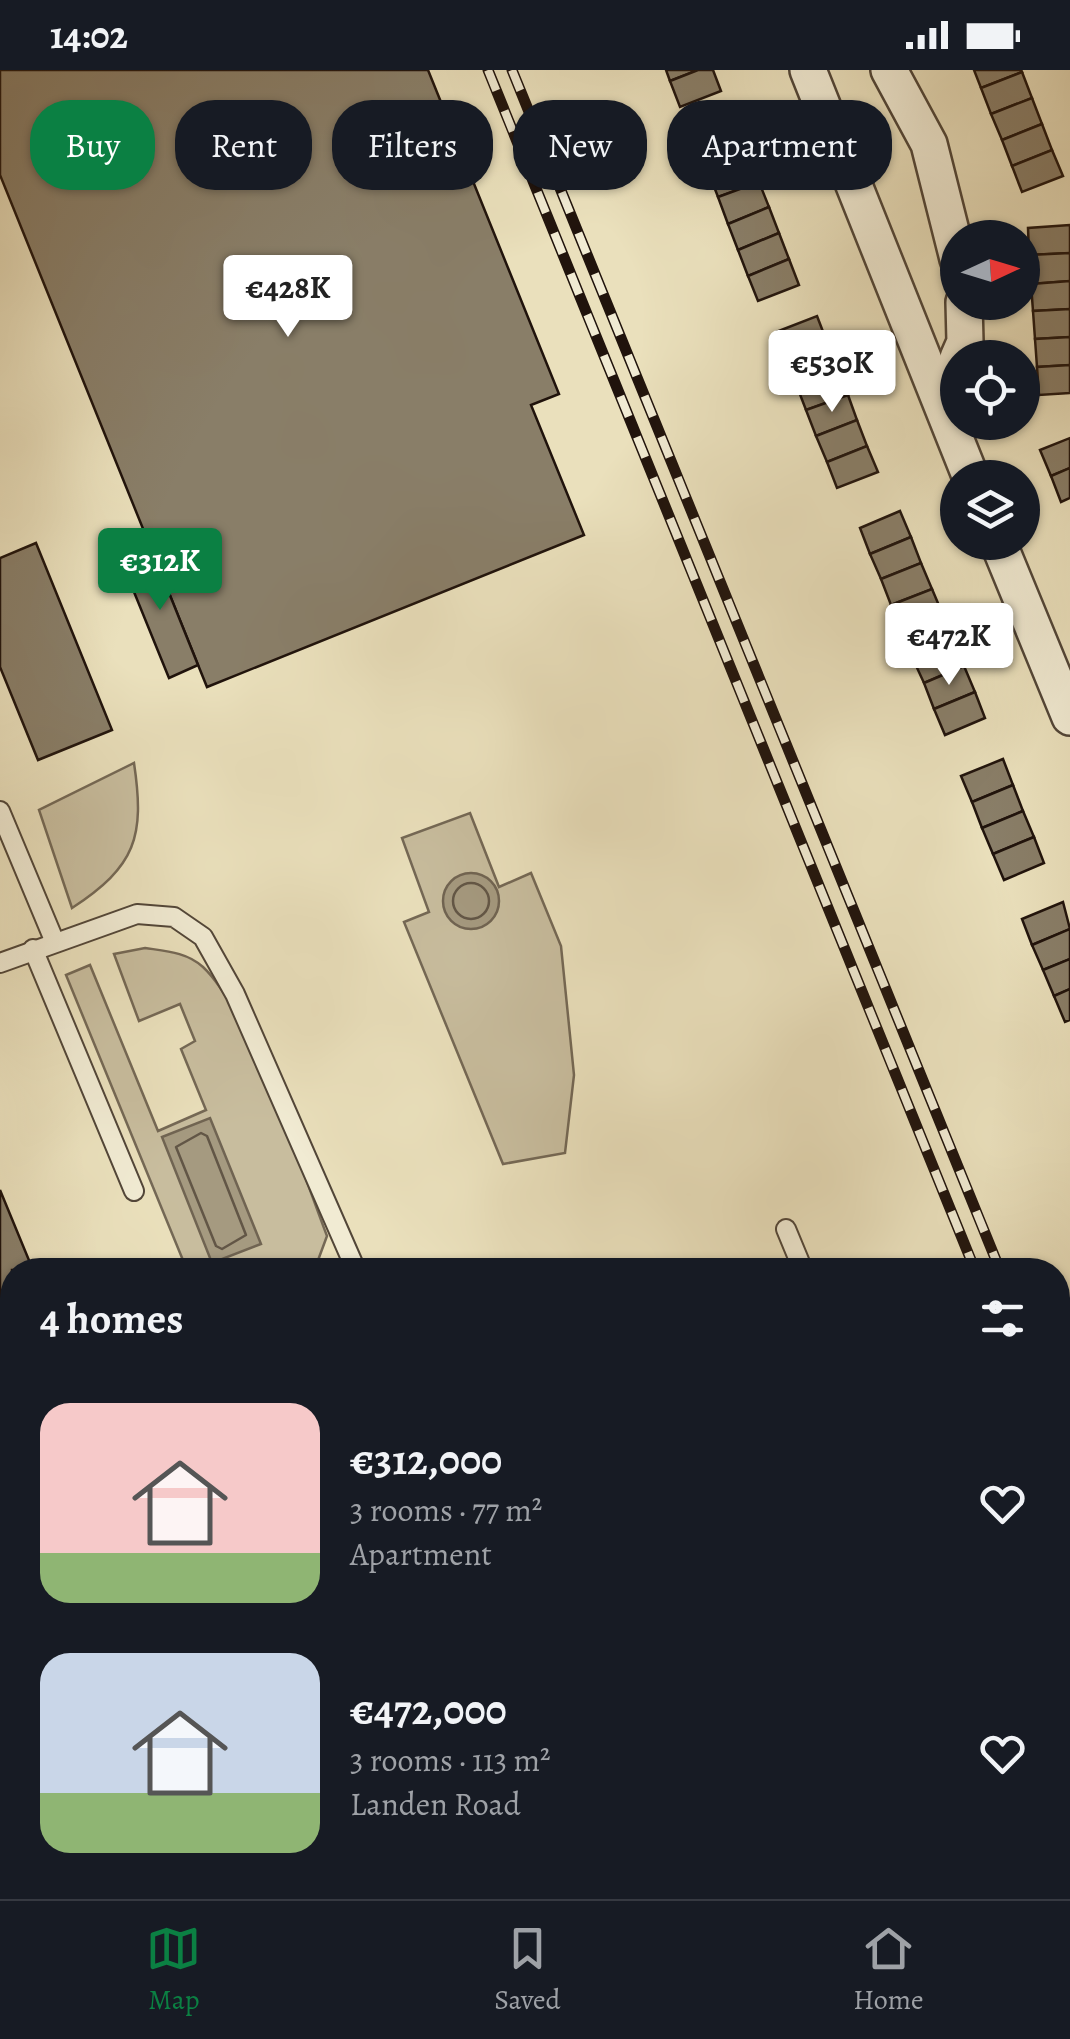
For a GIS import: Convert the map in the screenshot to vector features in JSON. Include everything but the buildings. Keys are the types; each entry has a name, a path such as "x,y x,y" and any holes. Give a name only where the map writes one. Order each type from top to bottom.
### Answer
{"street":[{"path":"808,70 940,400"},
{"path":"889,70 928,144 948,220"},
{"path":"1005,560 1070,717"}],"lane":[{"path":"0,810 54,940"},
{"path":"0,963 54,940 137,914 174,917 203,937 236,994 351,1258"},
{"path":"33,949 134,1192"},
{"path":"786,1229 798,1258"}],"shaded area":[{"path":"134,763 138,811 131,848 110,878 72,908 39,810"},
{"path":"470,813 499,887 531,873 561,946 574,1075 565,1153 503,1164 404,922 429,912 402,838"},
{"path":"145,948 176,953 197,962 221,989 256,1054 327,1236 319,1258 182,1258 66,975 90,965 158,1131 206,1110 181,1049 195,1041 180,1004 139,1021 114,954"}],"water":[{"path":"471,873 491,881 499,901 491,921 471,929 451,921 443,901 451,881"},
{"path":"210,1118 261,1244 225,1258 210,1258 162,1137"}],"railway":[{"path":"488,70 970,1258"},
{"path":"512,70 995,1258"}]}
